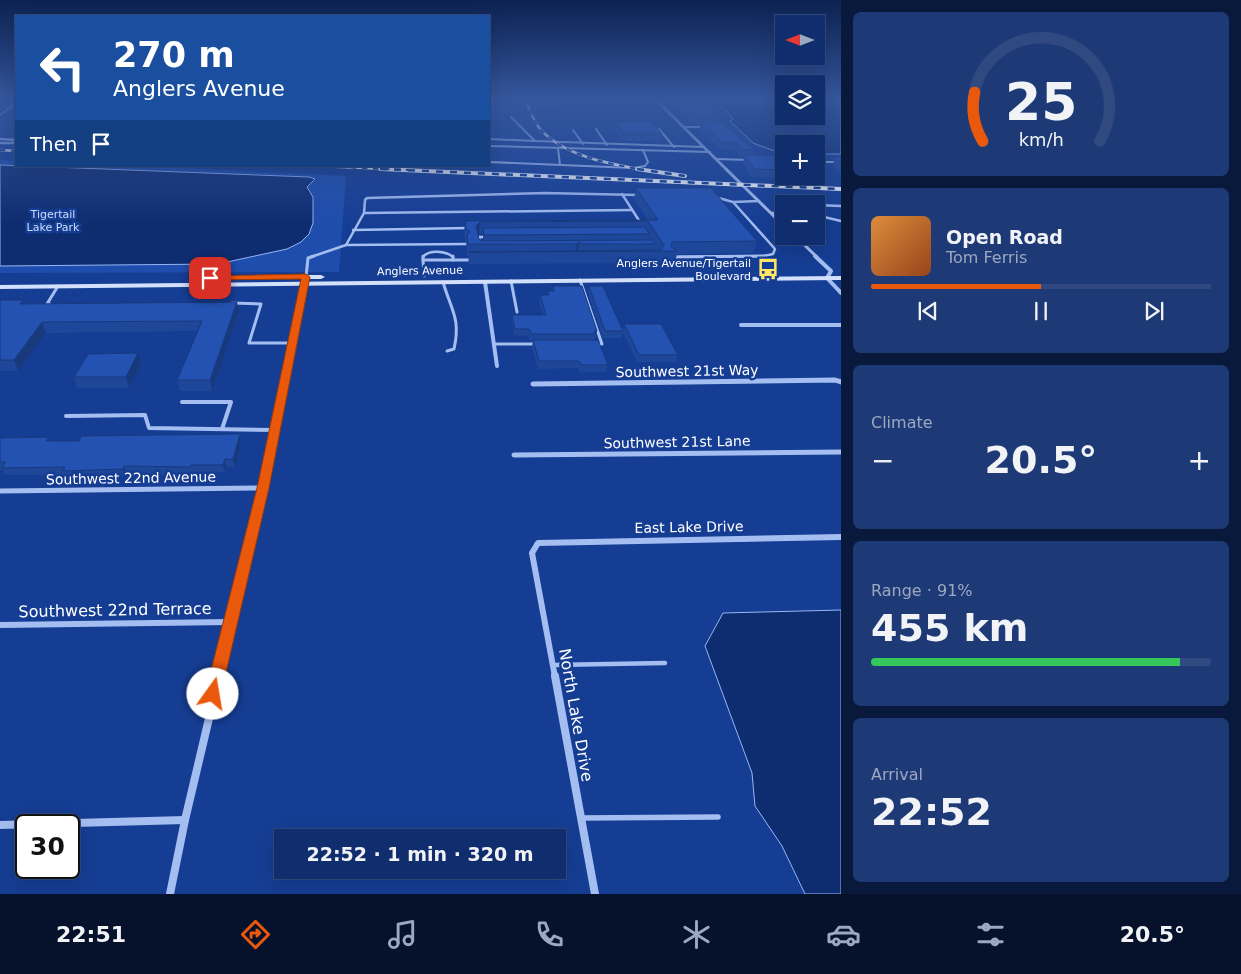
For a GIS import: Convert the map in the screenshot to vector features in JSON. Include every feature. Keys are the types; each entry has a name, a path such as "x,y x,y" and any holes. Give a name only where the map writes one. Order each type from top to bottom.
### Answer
{"street":[{"path":"699,142 775,217"},
{"path":"803,245 829,274 841,293"},
{"name":"Anglers Avenue","path":"0,280 485,282 829,274 841,271"},
{"name":"Anglers Avenue","path":"0,287 424,276 829,274 841,278"},
{"path":"170,894 230,622 263,488 305,280"},
{"path":"485,282 497,367"},
{"path":"741,325 841,325"},
{"name":"Southwest 21st Way","path":"533,384 835,380 841,382"},
{"name":"Southwest 21st Lane","path":"514,455 841,452"},
{"name":"Southwest 22nd Avenue","path":"0,491 263,488"},
{"name":"East Lake Drive","path":"538,543 841,536"},
{"name":"North Lake Drive","path":"538,543 532,553 595,894"},
{"name":"Southwest 22nd Terrace","path":"0,625 230,622"},
{"path":"0,825 185,820"}],"lane":[{"path":"547,142 704,147"},
{"path":"670,142 674,147"},
{"path":"490,146 710,152"},
{"path":"558,148 560,165"},
{"path":"490,162 633,168 645,166 648,162 643,150"},
{"path":"716,159 755,160"},
{"path":"825,162 841,162"},
{"path":"346,245 364,213 365,200 373,197 546,193 642,195"},
{"path":"622,194 640,222 635,226"},
{"path":"710,196 733,202 759,201"},
{"path":"671,257 764,256 773,254 775,249 733,202"},
{"path":"825,205 841,206"},
{"path":"364,213 632,210"},
{"path":"825,217 841,220"},
{"path":"353,230 470,228"},
{"path":"481,250 479,237 489,237"},
{"path":"305,280 308,258 346,245 466,244"},
{"path":"424,276 422,255 428,253 447,253 453,256 453,260"},
{"path":"423,260 477,260"},
{"path":"580,280 602,344 592,344"},
{"path":"511,281 517,312"},
{"path":"443,282 458,323 459,332 454,349 447,351"},
{"path":"57,304 48,304 58,286"},
{"path":"222,303 261,304 249,343 292,343"},
{"path":"495,344 544,344"},
{"path":"182,402 231,402 222,429"},
{"path":"66,416 145,415 149,428 274,430"},
{"path":"553,665 665,663"},
{"path":"581,818 718,817"}],"green space":[{"name":"Tigertail Lake Park","path":"0,160 15,161 15,167 162,167 346,176 339,272 0,273"}],"shaded area":[{"path":"752,142 775,142 775,151 753,143"},
{"path":"825,142 841,142 841,154 825,154"},
{"name":"Tigertail Lake Park","path":"0,165 309,177 315,179 307,187 313,197 313,223 309,234 301,242 287,249 218,264 0,266"},
{"path":"841,610 841,894 805,894 782,846 755,806 752,773 705,646 723,613"}],"building":[{"path":"722,142 744,142 754,150 741,149 737,142"},
{"path":"745,155 775,156 775,170 754,169"},
{"path":"835,157 841,157 841,163"},
{"path":"636,188 711,188 757,241 672,242 671,247 677,251 469,252 661,250 664,245 648,221 480,222 476,226 479,239 482,241 653,240 655,244 583,244 579,242 577,244 468,244 467,235 470,232 466,229 465,221 658,220"},
{"path":"645,227 649,234 484,235 483,228"},
{"path":"553,286 582,286 597,331 594,331 595,334 531,334 529,329 515,329 512,315 546,315 540,295 549,295 548,291 554,291"},
{"path":"589,286 603,286 623,331 605,331"},
{"path":"0,300 23,300 20,304 237,302 210,380 177,380 202,321 42,322 14,360 0,360"},
{"path":"624,324 661,324 678,355 639,355"},
{"path":"533,340 598,340 608,365 581,365 579,361 539,361"},
{"path":"138,353 126,377 74,377 88,354"},
{"path":"240,434 233,459 225,459 223,465 191,465 191,467 124,466 123,469 63,471 65,467 2,468 5,462 0,462 0,438 48,437 46,441 79,441 81,436"}],"railway":[{"path":"555,142 590,158 644,170"},
{"path":"0,150 15,151"},
{"path":"341,167 409,170"},
{"path":"380,169 841,189"},
{"path":"637,169 685,176"}],"place":[{"name":"Anglers Avenue/Tigertail Boulevard","path":"768,269"}],"route":[{"path":"210,278 306,277 263,488 213,694"}]}
